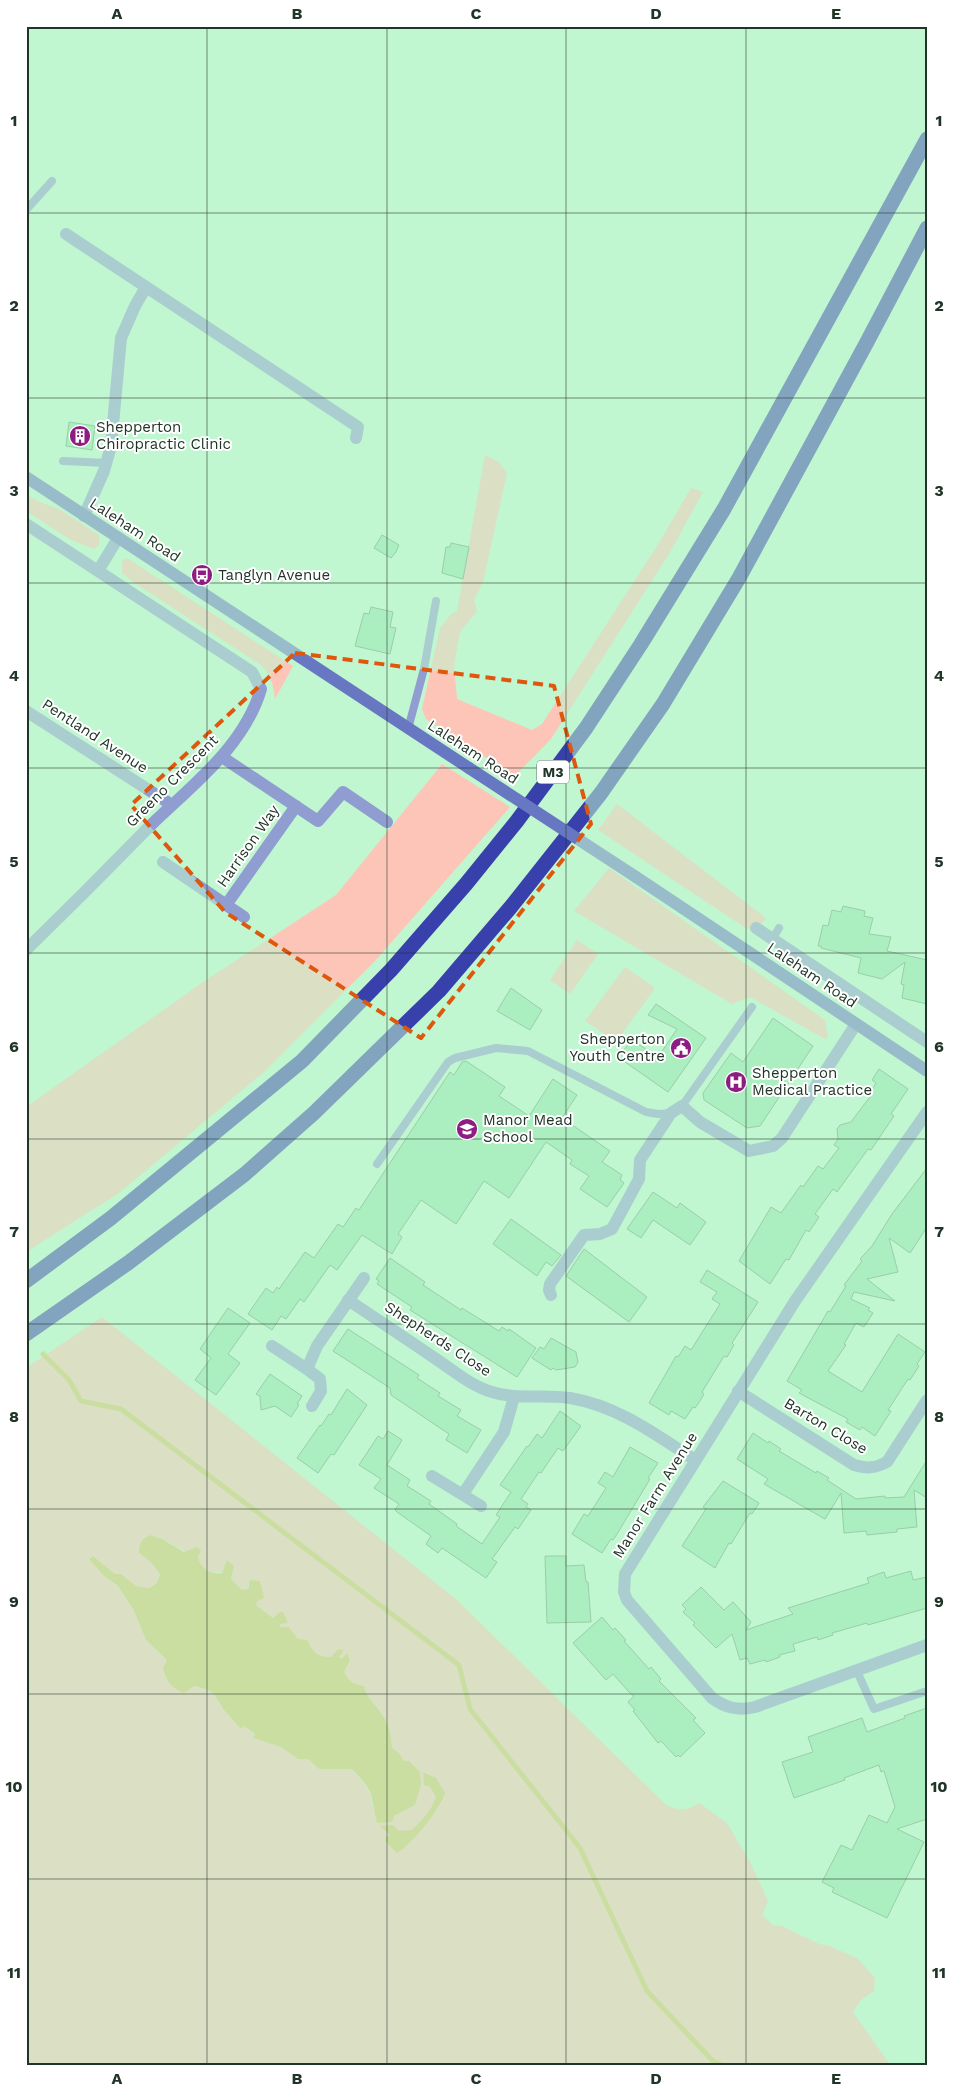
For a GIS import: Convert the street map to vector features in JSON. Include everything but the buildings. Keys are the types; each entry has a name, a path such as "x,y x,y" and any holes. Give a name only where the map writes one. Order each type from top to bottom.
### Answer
{"highway":[{"name":"M3","path":"26,1281 111,1218 302,1061 391,970 466,884 517,821 586,728 641,644 724,509 927,139"},
{"path":"26,1334 128,1263 245,1174 314,1113 439,991 510,908 601,793 663,704 739,578 927,228"}],"main road":[{"name":"Laleham Road","path":"26,477 636,877 927,1071"}],"street":[{"path":"66,234 358,427 356,438"},
{"path":"84,516 107,463 111,446 121,338 135,306 146,287"},
{"name":"Greeno Crescent","path":"26,524 252,672 261,690 255,709 222,757 26,950"},
{"path":"98,571 118,538"},
{"name":"Pentland Avenue","path":"28,715 172,805"},
{"name":"Harrison Way","path":"222,757 318,820 343,792 387,822"},
{"name":"Harrison Way","path":"226,905 296,806"},
{"name":"Harrison Way","path":"163,862 244,917"},
{"path":"756,928 776,933 927,1042"},
{"path":"551,1295 548,1290 550,1284 584,1235 600,1234 612,1229 639,1179 640,1160 677,1110 749,1151 773,1146 782,1138 856,1024"},
{"name":"Manor Farm Avenue","path":"927,1112 795,1300 625,1574 624,1592 627,1600 712,1698 721,1705 742,1710 927,1645"},
{"path":"307,1369 317,1346 364,1278"},
{"name":"Shepherds Close","path":"348,1300 468,1381 490,1392 514,1397 571,1398 600,1406 626,1416 694,1460"},
{"path":"272,1346 320,1378 320,1391 312,1406"},
{"name":"Barton Close","path":"738,1391 854,1465 865,1469 877,1468 888,1462 927,1400"},
{"path":"463,1494 504,1432 514,1397"},
{"path":"432,1476 481,1506"}],"lane":[{"path":"26,210 52,181"},
{"path":"63,461 107,463"},
{"path":"408,729 424,669 436,601"},
{"path":"377,1164 448,1062 455,1058 496,1048 528,1052 646,1112 658,1114 677,1110 752,1007"},
{"path":"856,1669 874,1709 927,1691"}],"highlighted area":[{"path":"295,653 554,686 591,824 421,1038 225,912 131,805"}],"shaded area":[{"path":"485,455 499,462 507,473 483,582 474,600 477,611 460,632 454,666 457,699 532,730 542,724 657,546 691,488 703,492 669,554 551,739 515,776 426,719 422,709 440,628 451,614 457,611"},
{"path":"26,494 37,501 59,509 99,535 99,545 94,549 71,540 26,511"},
{"path":"127,558 293,666 275,699 271,680 261,665 122,573 122,561"},
{"path":"442,764 510,807 375,961 263,1073 119,1193 26,1252 26,1107 203,982 336,895"},
{"path":"617,804 766,918 761,925 747,929 598,830"},
{"path":"609,868 825,1020 828,1037 825,1039 750,997 732,1004 574,911"},
{"path":"577,940 598,954 570,994 550,980"},
{"path":"625,967 654,987 616,1042 585,1021"},
{"path":"102,1317 457,1600 666,1805 683,1809 691,1808 699,1803 727,1823 750,1862 768,1901 762,1915 773,1925 782,1926 819,1944 830,1946 858,1959 875,1978 874,1991 861,2000 853,2012 891,2066 26,2066 26,1368","holes":["151,1535 198,1557 204,1569 208,1572 223,1571 234,1566 231,1579 242,1590 248,1589 248,1582 257,1606 273,1618 278,1616 288,1623 280,1624 280,1628 289,1627 312,1652 322,1657 342,1660 347,1653 350,1660 344,1672 353,1684 364,1686 369,1697 387,1722 392,1748 398,1753 405,1766 415,1805 394,1816 372,1805 368,1790 352,1769 319,1769 308,1759 298,1759 281,1747 253,1738 255,1735 244,1726 241,1729 224,1710 214,1694 206,1689 193,1686 146,1640 133,1609 118,1586 103,1575 89,1558 93,1556 115,1574 121,1574 136,1586 149,1588 157,1583 160,1574 151,1562 139,1553 139,1547 141,1542"]},
{"path":"151,1535 184,1552 197,1547 201,1551 198,1557 199,1561 210,1572 222,1573 227,1560 234,1566 231,1579 242,1590 248,1589 250,1580 260,1581 264,1598 256,1602 257,1606 273,1618 280,1612 283,1612 288,1623 280,1624 280,1627 289,1627 298,1639 307,1640 313,1650 319,1655 331,1657 338,1649 344,1650 339,1657 342,1659 347,1653 350,1660 344,1672 352,1682 364,1686 369,1697 384,1717 390,1730 392,1748 399,1753 404,1761 409,1761 420,1772 421,1785 415,1805 394,1816 392,1822 377,1823 371,1795 352,1769 319,1769 308,1759 298,1759 281,1747 253,1738 255,1734 244,1726 241,1729 224,1710 214,1694 206,1689 194,1686 184,1693 172,1686 163,1668 167,1660 146,1640 133,1609 118,1586 103,1575 89,1559 93,1556 115,1574 121,1574 136,1586 149,1588 157,1583 160,1574 151,1562 139,1553 139,1549 143,1539"},
{"path":"423,1772 436,1778 445,1793 424,1827 411,1842 397,1853 385,1841 386,1837 390,1835 380,1826 393,1825 399,1831 412,1830 426,1815 436,1797 430,1787 424,1785"}],"waterway":[{"path":"43,1354 69,1380 81,1401 121,1409 459,1665 470,1709 580,1848 647,1991 713,2061 724,2066"}],"place":[{"name":"Shepperton Chiropractic Clinic","path":"80,436"},
{"name":"Tanglyn Avenue","path":"202,575"},
{"name":"Shepperton Youth Centre","path":"681,1048"},
{"name":"Shepperton Medical Practice","path":"736,1082"},
{"name":"Manor Mead School","path":"467,1129"}]}
